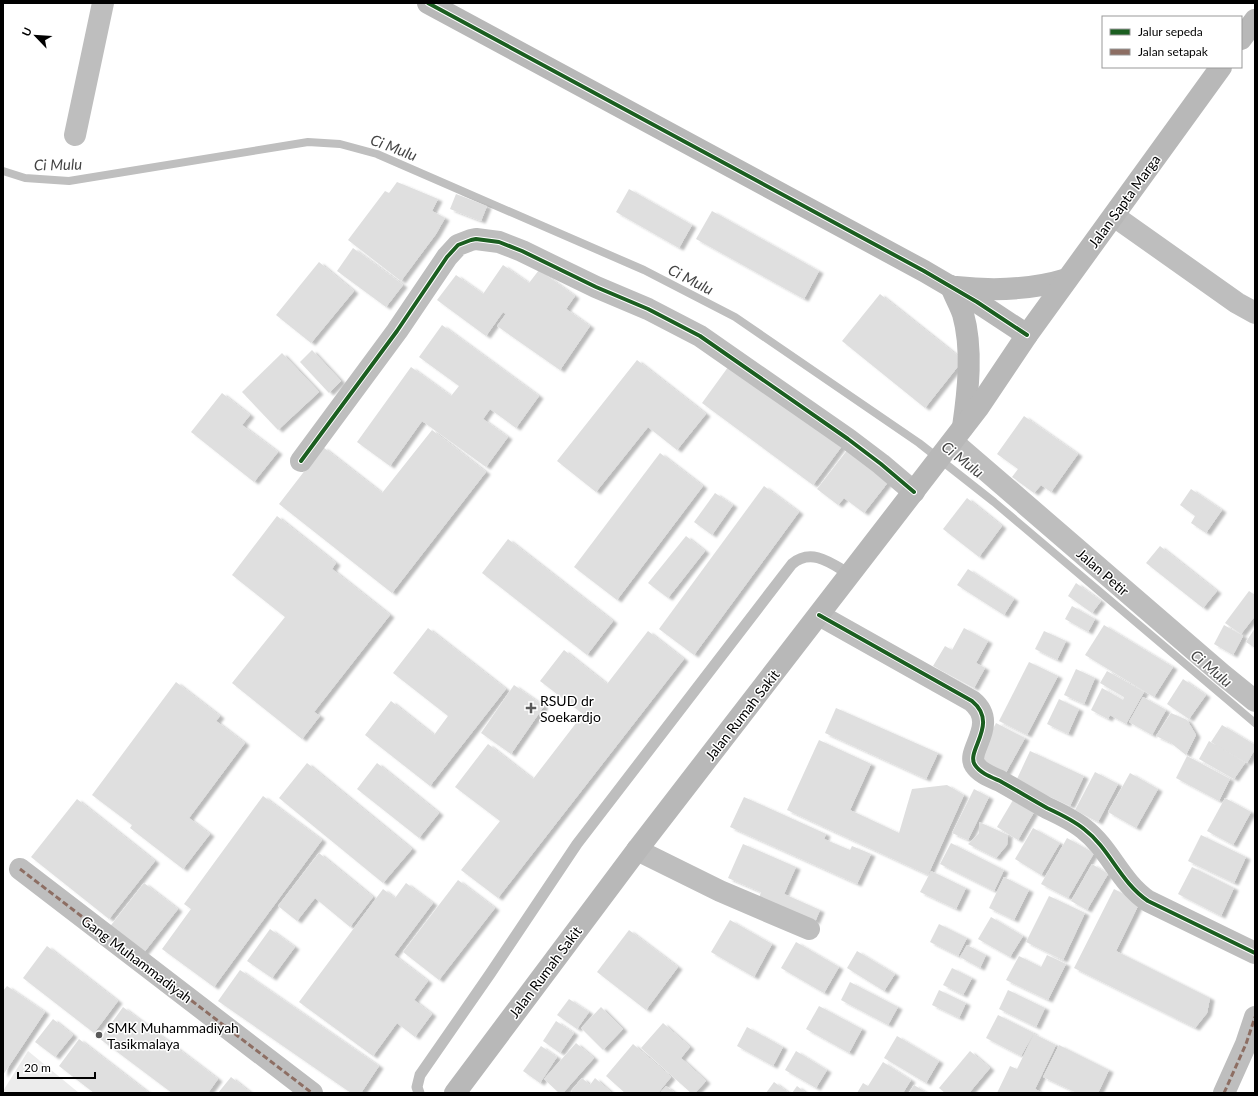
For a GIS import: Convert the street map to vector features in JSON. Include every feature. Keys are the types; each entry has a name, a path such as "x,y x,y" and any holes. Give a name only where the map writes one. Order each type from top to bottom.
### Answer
{"main road":[{"path":"433,4 950,286 1027,335"},
{"path":"1242,38 1255,20"},
{"name":"Jalan Sapta Marga","path":"1027,335 1220,68"},
{"path":"950,286 976,289 1009,290 1051,284 1067,279"},
{"path":"950,286 963,314 967,337 969,380 954,439"},
{"name":"Jalan Rumah Sakit","path":"454,1093 637,850 851,575 978,408 1027,335"}],"street":[{"path":"76,135 103,3"},
{"path":"1114,216 1237,303 1255,313"},
{"path":"300,461 397,331 447,257 458,245 476,239 499,242 522,251 596,287 661,316 700,336 848,440 916,490"},
{"name":"Jalan Petir","path":"954,439 1223,675 1255,700"},
{"path":"819,615 972,701 980,710 983,717 981,733 973,759 977,767 986,774 1068,818 1085,830 1104,851 1126,882 1148,902 1255,953"},
{"path":"637,850 720,891 809,929"},
{"name":"Gang Muhammadiyah","path":"20,869 312,1093"},
{"path":"1224,1093 1246,1044 1255,1017"}],"lane":[{"path":"419,1093 417,1087 420,1075 577,844 792,564 805,557 817,557 851,575"}],"shaded area":[{"path":"28,1051 79,1093 3,1093"}],"building":[{"path":"397,182 438,199 432,211 445,218 436,234 401,281 348,240 385,191 389,193"},
{"path":"629,189 692,225 679,248 616,212"},
{"path":"456,194 487,206 481,221 450,209"},
{"path":"712,211 819,271 804,299 696,239"},
{"path":"353,248 403,285 386,307 337,271"},
{"path":"319,262 354,291 311,343 276,315"},
{"path":"503,265 529,283 539,270 575,296 566,309 590,326 560,370 497,326 506,314 503,312 486,336 437,300 456,275 483,294"},
{"path":"880,294 963,360 925,408 842,341"},
{"path":"442,325 539,396 516,428 490,409 483,419 508,437 486,467 422,421 390,466 357,442 411,367 451,396 459,386 419,357"},
{"path":"312,350 341,381 329,393 300,362"},
{"path":"282,353 319,392 278,430 242,392"},
{"path":"637,360 706,414 677,450 648,427 596,492 557,461"},
{"path":"731,363 842,446 813,485 702,403"},
{"path":"222,393 250,415 242,425 278,452 254,482 191,432"},
{"path":"1024,416 1078,454 1051,492 1041,485 1034,493 1012,477 1018,469 997,454"},
{"path":"432,430 486,472 392,593 279,504 323,447 382,493"},
{"path":"848,449 889,481 864,513 844,498 838,505 817,489"},
{"path":"660,453 703,486 617,600 574,567"},
{"path":"764,486 799,512 694,655 659,629"},
{"path":"1191,489 1222,510 1206,533 1191,523 1195,516 1180,505"},
{"path":"715,493 733,505 712,535 694,522"},
{"path":"967,498 1002,526 979,557 943,529"},
{"path":"277,516 336,563 332,569 390,615 314,712 320,716 302,739 232,683 285,617 232,575"},
{"path":"686,536 705,551 668,598 648,583"},
{"path":"508,539 613,621 587,655 482,573"},
{"path":"1160,546 1217,591 1203,608 1146,563"},
{"path":"968,569 1014,599 1004,615 957,585"},
{"path":"1076,583 1101,601 1092,613 1068,596"},
{"path":"1249,591 1255,595 1255,616 1241,634 1225,623"},
{"path":"1072,606 1095,619 1088,632 1065,619"},
{"path":"1104,625 1173,667 1154,697 1085,655"},
{"path":"1224,625 1243,636 1233,655 1214,644"},
{"path":"428,628 506,689 430,786 365,735 391,701 434,735 448,716 393,673"},
{"path":"964,628 988,641 976,663 985,668 974,688 933,666 945,646 952,650"},
{"path":"1255,628 1255,648 1246,642"},
{"path":"648,631 684,659 498,898 461,870 500,821 455,787 488,744 533,779 583,714 540,681 564,650 607,684"},
{"path":"1044,631 1066,641 1057,660 1035,649"},
{"path":"1029,662 1058,676 1027,735 999,721"},
{"path":"1076,669 1095,678 1084,704 1064,695"},
{"path":"1107,671 1144,692 1126,724 1110,715 1108,719 1091,710 1102,688 1123,700 1124,697 1100,683"},
{"path":"1183,679 1206,695 1189,719 1167,704"},
{"path":"176,682 220,716 216,721 245,743 189,818 210,834 183,869 130,828 132,825 92,795"},
{"path":"514,685 544,706 511,754 481,733"},
{"path":"1143,697 1166,710 1152,735 1129,722"},
{"path":"1059,699 1079,709 1068,734 1047,724"},
{"path":"836,708 938,753 926,779 825,733"},
{"path":"1171,713 1187,720 1196,735 1186,755 1171,743 1156,736"},
{"path":"996,723 1025,738 1004,776 976,762"},
{"path":"1222,725 1255,745 1255,749 1247,763 1211,742"},
{"path":"819,740 871,764 850,810 899,833 912,789 947,785 964,795 928,875 787,810"},
{"path":"1209,741 1245,763 1234,779 1199,759"},
{"path":"1030,751 1084,776 1070,806 1016,781"},
{"path":"1187,756 1230,779 1219,801 1176,778"},
{"path":"307,763 412,849 383,883 279,798"},
{"path":"377,763 439,813 419,838 357,789"},
{"path":"1095,772 1118,784 1098,822 1075,810"},
{"path":"1130,773 1158,789 1136,828 1108,812"},
{"path":"974,789 989,797 968,840 952,833"},
{"path":"263,796 322,840 214,987 162,949 191,909 184,904"},
{"path":"744,797 826,834 824,839 850,850 852,846 871,854 857,884 730,827"},
{"path":"1225,798 1251,812 1233,845 1207,831"},
{"path":"77,799 155,861 109,919 31,857"},
{"path":"1013,800 1034,812 1018,840 997,827"},
{"path":"979,822 1008,835 1007,845 996,858 968,844 979,833"},
{"path":"1033,828 1060,843 1041,875 1015,859"},
{"path":"1201,835 1246,857 1234,883 1188,861"},
{"path":"1067,838 1094,853 1068,898 1041,884"},
{"path":"951,843 1004,870 994,891 940,864"},
{"path":"743,844 796,867 784,894 820,910 815,922 759,898 761,892 728,878"},
{"path":"319,853 373,897 350,927 315,898 297,921 278,906"},
{"path":"1092,864 1108,874 1087,910 1071,901"},
{"path":"1192,867 1234,888 1221,916 1178,894"},
{"path":"931,871 966,888 956,909 920,892"},
{"path":"1004,877 1029,890 1014,920 989,908"},
{"path":"458,880 495,908 439,980 403,952"},
{"path":"144,883 178,909 142,955 108,929"},
{"path":"406,883 433,903 394,955 428,981 414,1000 432,1014 415,1037 397,1023 373,1056 299,1002 383,889 395,898"},
{"path":"1114,889 1140,902 1116,951 1210,998 1207,1013 1195,1028 1074,968"},
{"path":"1049,896 1085,913 1063,960 1026,942"},
{"path":"991,917 1023,936 1010,957 978,939"},
{"path":"730,920 772,944 754,977 711,952"},
{"path":"939,924 967,938 958,956 930,942"},
{"path":"270,929 295,947 272,978 247,961"},
{"path":"629,930 678,967 646,1010 597,972"},
{"path":"796,942 839,967 824,993 781,968"},
{"path":"967,945 986,955 980,968 960,957"},
{"path":"47,946 118,1001 94,1033 23,978"},
{"path":"857,951 895,974 884,991 847,968"},
{"path":"1047,955 1066,964 1048,1000 1006,980 1019,956 1041,967"},
{"path":"952,968 972,978 963,995 943,985"},
{"path":"240,970 379,1066 361,1093 351,1093 218,1001"},
{"path":"850,982 898,1007 888,1025 841,1000"},
{"path":"7,986 45,1012 3,1075 3,991"},
{"path":"939,990 966,1003 959,1018 932,1005"},
{"path":"1008,990 1045,1008 1036,1027 999,1009"},
{"path":"569,999 589,1012 577,1029 557,1015"},
{"path":"819,1006 862,1029 849,1053 806,1029"},
{"path":"123,1007 218,1079 208,1093 172,1093 100,1039"},
{"path":"601,1007 623,1029 603,1050 581,1028"},
{"path":"998,1015 1034,1033 1021,1056 986,1038"},
{"path":"53,1019 73,1035 55,1057 35,1042"},
{"path":"556,1021 574,1033 560,1053 543,1041"},
{"path":"663,1023 690,1047 681,1058 706,1081 695,1093 691,1093 641,1048"},
{"path":"747,1027 783,1047 773,1066 737,1046"},
{"path":"1034,1034 1056,1045 1035,1089 1043,1093 997,1093 1010,1066 1017,1069"},
{"path":"897,1036 939,1061 926,1083 884,1058"},
{"path":"79,1039 149,1093 94,1093 59,1066"},
{"path":"576,1043 594,1058 563,1093 559,1093 544,1079"},
{"path":"633,1044 671,1077 658,1093 625,1093 606,1076"},
{"path":"1059,1045 1109,1070 1098,1093 1077,1093 1043,1077"},
{"path":"541,1046 557,1057 540,1083 523,1071"},
{"path":"796,1051 827,1070 816,1088 785,1070"},
{"path":"970,1051 990,1068 969,1093 945,1093 939,1088"},
{"path":"883,1062 911,1080 903,1093 857,1093 863,1083 868,1086"},
{"path":"231,1077 251,1093 218,1093"},
{"path":"582,1078 590,1085 595,1078 612,1093 573,1093 571,1091"},
{"path":"774,1082 789,1093 766,1093"},
{"path":"914,1085 927,1093 909,1093"},
{"path":"666,1086 675,1093 660,1093"},
{"path":"797,1086 806,1093 792,1093"}],"waterway":[{"name":"Ci Mulu","path":"3,171 25,178 69,181 308,142 340,144 377,154 644,270 735,317 919,443 994,502 1255,723"}],"marked path":[{"path":"20,869 312,1093"},
{"path":"1224,1093 1246,1044 1255,1017"}],"cycle path":[{"path":"428,3 924,271 977,302 1027,335"},
{"path":"301,461 397,331 447,257 458,245 476,239 499,242 522,251 596,287 648,309 700,336 848,439 914,492"},
{"path":"819,615 972,701 980,710 983,719 983,728 973,759 975,765 980,770 1071,820 1084,829 1101,846 1130,885 1148,901 1255,953"}],"place":[{"name":"RSUD dr Soekardjo","path":"531,708"},
{"name":"SMK Muhammadiyah Tasikmalaya","path":"99,1035"}]}
